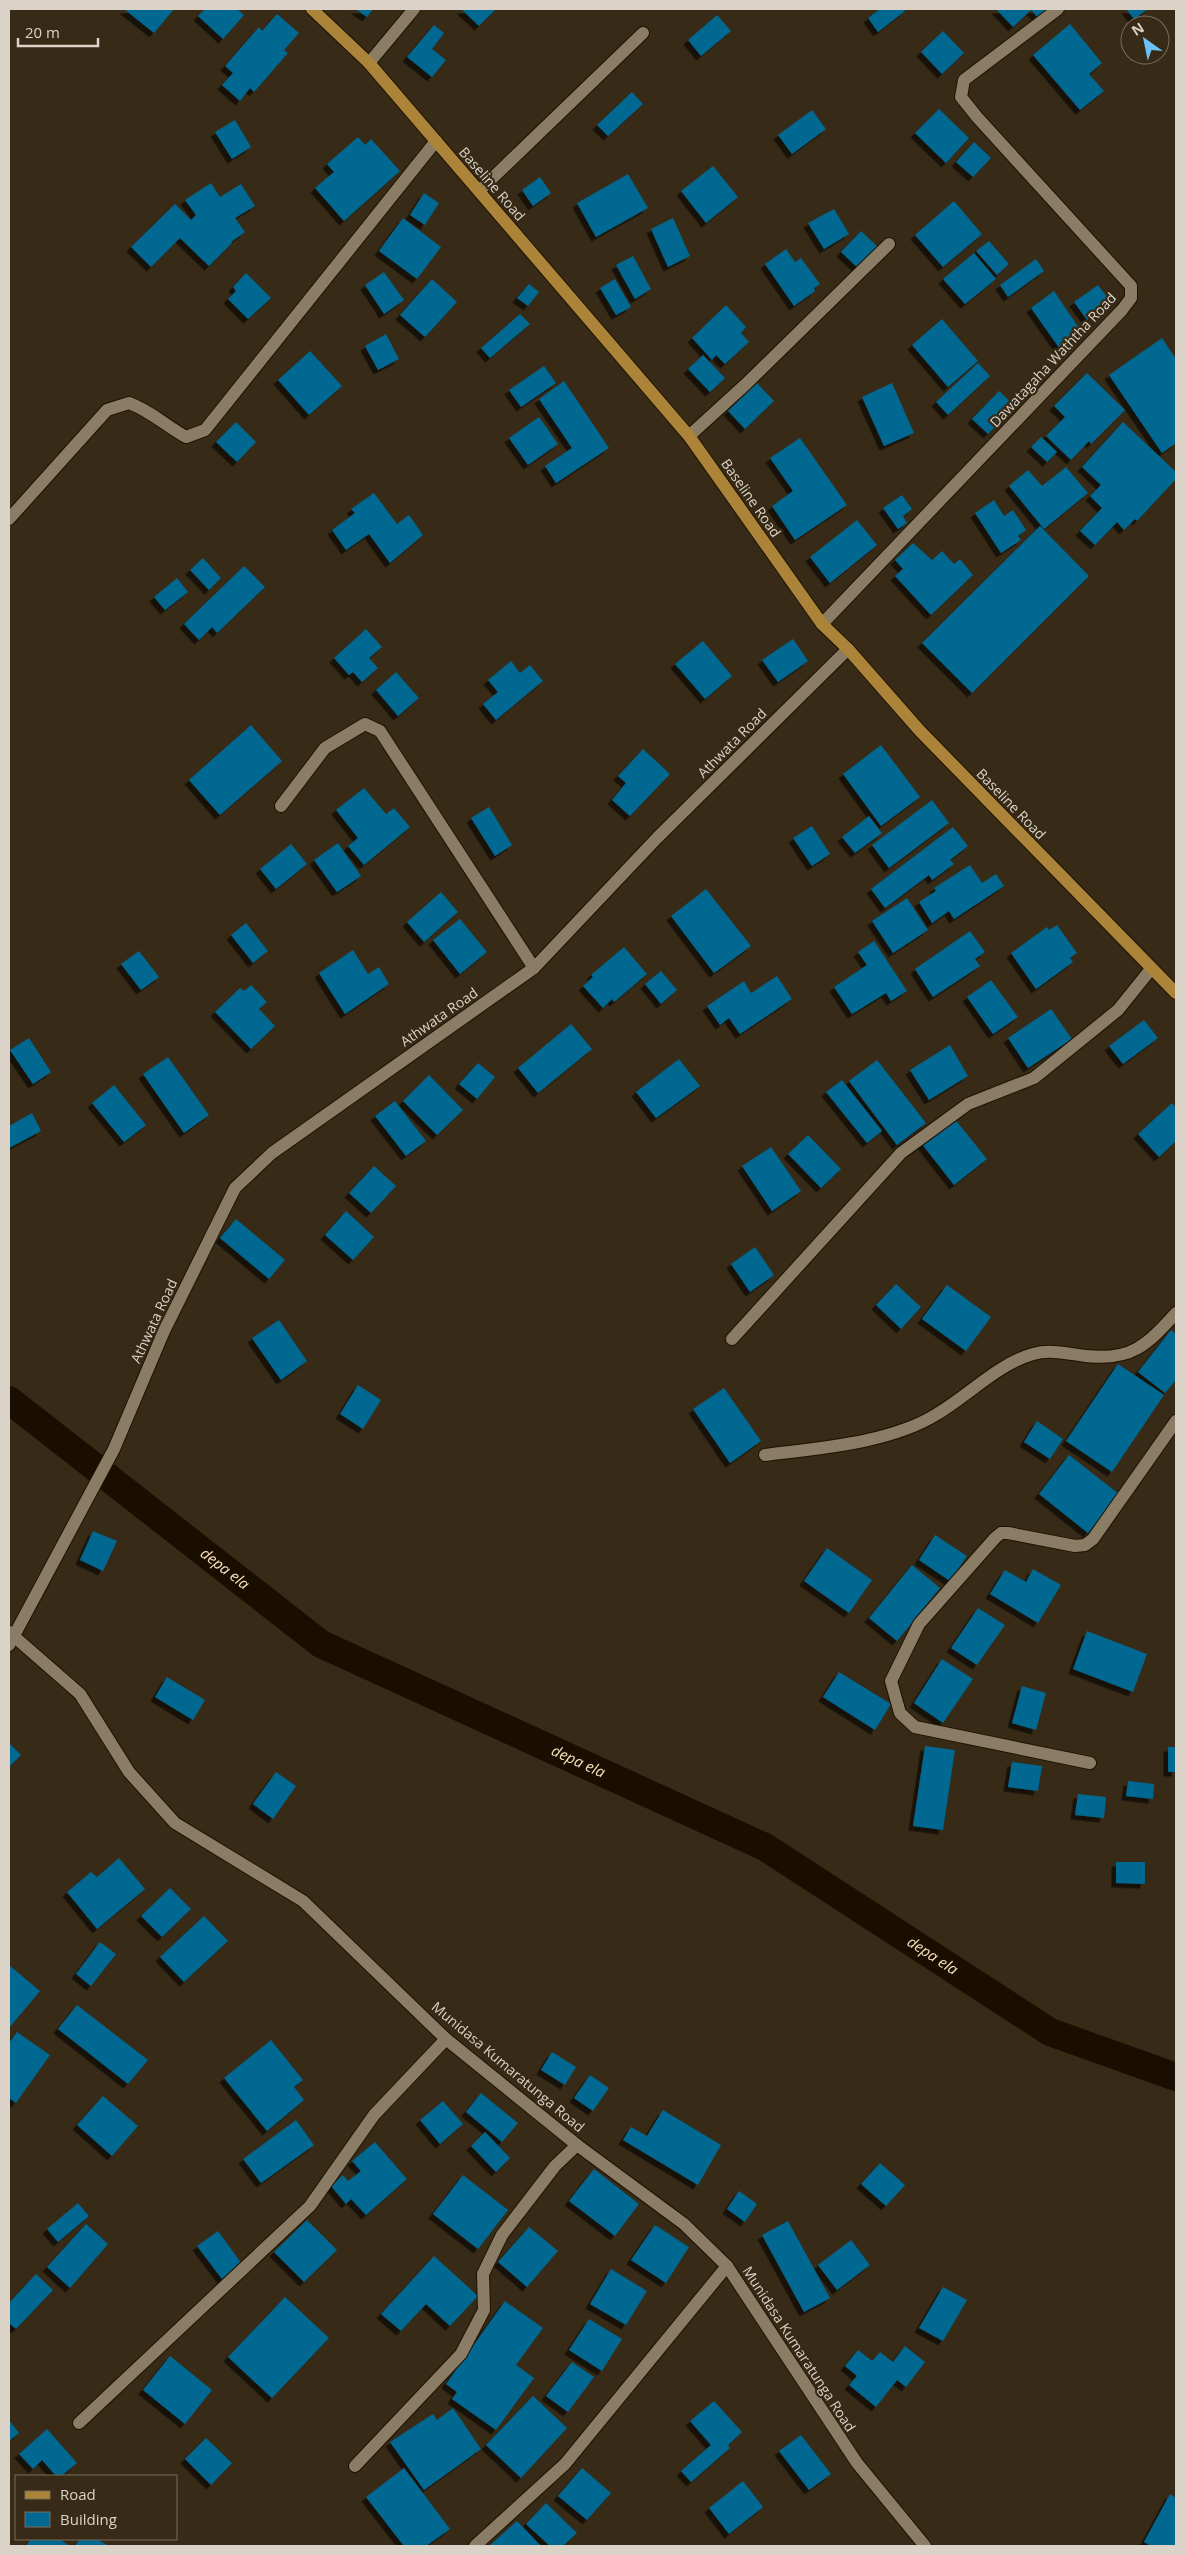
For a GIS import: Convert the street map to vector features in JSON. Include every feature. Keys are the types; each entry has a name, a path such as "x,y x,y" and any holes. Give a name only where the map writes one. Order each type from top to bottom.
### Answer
{"main road":[{"name":"Baseline Road","path":"312,9 369,63 689,436 822,624 848,649 920,731 1150,969 1176,993"}],"street":[{"path":"369,63 414,9"},
{"name":"Dawatagaha Waththa Road","path":"822,624 1116,317 1131,298 1131,286 961,97 964,80 1058,9"},
{"path":"479,191 643,33"},
{"path":"9,519 107,410 129,403 149,410 171,428 186,437 205,430 436,141"},
{"path":"689,436 746,384 889,244"},
{"name":"Athwata Road","path":"10,1637 114,1449 164,1331 235,1188 272,1152 534,968 657,838 848,649"},
{"path":"281,806 325,748 365,724 380,731 534,968"},
{"path":"732,1339 901,1153 968,1104 1034,1078 1118,1010 1150,969"},
{"path":"765,1455 886,1435 936,1415 1005,1367 1034,1353 1066,1352 1086,1356 1120,1356 1142,1347 1176,1313"},
{"path":"1090,1763 914,1727 900,1713 891,1681 919,1624 994,1538 1001,1533 1008,1533 1075,1546 1085,1544 1093,1539 1176,1420"},
{"name":"Munidasa Kumaratunga Road","path":"10,1637 80,1694 129,1772 175,1823 303,1901 446,2039 577,2145 684,2224 727,2266 856,2463 924,2546"},
{"path":"79,2423 310,2206 374,2115 446,2039"},
{"path":"355,2466 461,2354 484,2310 483,2274 502,2235 555,2166 577,2145"},
{"path":"475,2546 566,2464 727,2266"}],"building":[{"path":"124,9 174,9 154,33"},
{"path":"205,9 237,9 244,15 223,39 198,16"},
{"path":"355,9 373,9 367,17"},
{"path":"461,9 496,9 479,26"},
{"path":"880,9 903,9 905,11 878,32 868,18"},
{"path":"996,9 1052,9 1040,20 1031,10 1013,27"},
{"path":"1126,9 1148,9 1140,15 1131,15"},
{"path":"277,14 299,33 284,50 288,53 254,92 250,88 240,101 222,85 233,73 225,66 259,27 262,31"},
{"path":"717,15 731,31 701,56 688,40"},
{"path":"1070,24 1102,63 1089,74 1104,91 1080,110 1033,55"},
{"path":"434,25 444,33 432,49 446,60 432,77 407,57"},
{"path":"943,31 964,53 942,74 921,52"},
{"path":"632,92 643,104 608,136 597,125"},
{"path":"939,109 969,138 946,163 915,133"},
{"path":"812,110 826,129 792,154 778,135"},
{"path":"235,120 251,147 232,159 215,132"},
{"path":"358,137 365,145 371,139 400,171 344,221 315,188 334,172 327,164"},
{"path":"974,142 991,158 973,177 956,162"},
{"path":"713,166 738,197 706,223 681,191"},
{"path":"628,174 648,208 596,237 577,203"},
{"path":"540,177 551,193 533,206 522,190"},
{"path":"211,183 220,197 241,184 255,206 235,218 245,232 231,242 209,266 180,238 151,267 131,247 175,204 191,220 196,215 185,200"},
{"path":"424,193 439,203 425,225 410,215"},
{"path":"954,201 982,234 943,267 915,235"},
{"path":"834,209 849,234 824,249 808,223"},
{"path":"403,218 441,247 417,279 379,251"},
{"path":"673,218 690,256 668,267 651,229"},
{"path":"861,231 880,249 860,270 841,252"},
{"path":"989,241 1009,264 997,275 976,251"},
{"path":"786,249 795,262 801,258 820,284 814,288 815,291 794,306 765,264"},
{"path":"974,253 996,279 965,304 943,279"},
{"path":"633,256 651,289 635,299 616,265"},
{"path":"1036,259 1044,271 1008,297 1000,285"},
{"path":"384,272 404,300 384,314 365,285"},
{"path":"246,273 271,298 248,319 228,299 236,291 233,287"},
{"path":"432,279 457,302 425,337 400,315"},
{"path":"615,279 631,307 616,315 600,288"},
{"path":"529,284 539,292 528,306 517,298"},
{"path":"1098,285 1111,302 1087,320 1074,302"},
{"path":"1054,291 1083,334 1060,349 1031,308"},
{"path":"726,305 746,327 741,333 749,342 725,364 716,355 712,360 692,338"},
{"path":"520,314 530,324 490,358 481,348"},
{"path":"942,319 978,361 948,387 912,345"},
{"path":"386,334 399,359 378,370 365,346"},
{"path":"1162,338 1176,359 1176,443 1162,453 1109,375"},
{"path":"310,351 342,386 309,415 278,380"},
{"path":"703,355 725,378 710,392 688,369"},
{"path":"978,363 990,376 948,415 936,402"},
{"path":"544,366 556,383 521,407 509,390"},
{"path":"1087,373 1125,410 1091,444 1089,441 1071,460 1046,436 1065,417 1054,406"},
{"path":"564,381 609,448 556,483 545,466 572,448 539,399"},
{"path":"757,383 774,401 745,429 728,411"},
{"path":"892,383 914,433 884,446 862,397"},
{"path":"999,391 1015,406 988,434 972,419"},
{"path":"539,417 558,444 528,465 509,438"},
{"path":"236,422 256,442 237,462 216,442"},
{"path":"1123,422 1176,472 1176,479 1137,521 1135,519 1124,530 1117,522 1095,545 1080,531 1102,508 1090,496 1101,485 1082,467"},
{"path":"1041,437 1057,452 1047,462 1031,447"},
{"path":"800,438 847,505 795,540 772,506 793,491 770,458"},
{"path":"1066,467 1088,493 1044,529 1009,486 1028,470 1042,486"},
{"path":"374,493 397,524 409,515 423,535 390,563 369,534 346,550 332,530 355,513 351,509"},
{"path":"902,495 912,509 903,516 907,523 898,529 883,508"},
{"path":"994,500 1004,516 1013,510 1026,530 1018,536 1021,540 1001,553 975,513"},
{"path":"857,520 877,545 830,583 810,557"},
{"path":"1040,526 1089,576 972,693 922,643"},
{"path":"913,543 932,560 942,551 954,564 960,559 973,575 931,615 895,576 903,569 895,560"},
{"path":"203,558 221,578 209,590 190,570"},
{"path":"244,566 265,587 217,633 212,627 199,640 184,624"},
{"path":"177,578 188,592 165,610 154,597"},
{"path":"366,629 382,647 369,658 378,668 362,682 353,672 349,675 334,658"},
{"path":"793,639 808,661 778,682 762,660"},
{"path":"703,641 732,676 705,699 675,664"},
{"path":"511,661 520,673 530,665 543,681 496,720 483,704 498,692 488,680"},
{"path":"396,672 419,698 398,716 376,690"},
{"path":"251,725 282,761 220,815 189,780"},
{"path":"881,745 920,797 881,826 843,774"},
{"path":"643,749 670,774 630,816 612,800 626,783 618,776"},
{"path":"364,788 386,814 394,808 410,827 364,865 348,846 358,838 336,810"},
{"path":"932,800 949,823 889,868 872,845"},
{"path":"489,807 512,845 495,856 471,818"},
{"path":"869,816 882,833 855,853 842,837"},
{"path":"812,826 830,854 812,866 793,838"},
{"path":"953,827 968,846 950,860 954,864 932,880 929,875 885,908 871,889"},
{"path":"338,843 361,876 337,892 314,860"},
{"path":"291,844 307,864 276,889 260,869"},
{"path":"970,865 982,883 996,874 1004,886 954,919 949,911 932,923 919,902 936,891 934,888"},
{"path":"706,889 751,946 714,973 671,916"},
{"path":"441,892 458,912 424,942 407,922"},
{"path":"907,898 928,930 893,953 872,921"},
{"path":"460,919 487,952 460,974 433,940"},
{"path":"246,923 268,951 253,963 231,935"},
{"path":"1057,925 1077,953 1070,958 1073,962 1036,989 1011,953 1047,927 1049,930"},
{"path":"970,931 985,952 975,959 980,966 933,997 915,969"},
{"path":"874,941 907,991 891,1001 886,993 852,1014 834,987 867,965 858,952"},
{"path":"624,947 647,974 614,1002 612,999 603,1008 583,986 593,977 591,975"},
{"path":"353,950 368,974 379,967 389,984 345,1014 319,973"},
{"path":"139,951 159,977 141,990 121,964"},
{"path":"661,971 677,990 661,1004 645,984"},
{"path":"777,976 792,999 740,1034 729,1018 720,1025 707,1006 744,981 751,993"},
{"path":"991,980 1018,1017 993,1034 967,997"},
{"path":"251,985 267,1002 259,1009 275,1026 251,1049 215,1012 240,988 244,991"},
{"path":"1051,1009 1072,1039 1028,1068 1008,1038"},
{"path":"1144,1020 1158,1038 1123,1064 1109,1046"},
{"path":"571,1024 592,1049 538,1093 518,1068"},
{"path":"29,1038 51,1072 33,1084 10,1050"},
{"path":"950,1045 968,1076 929,1100 910,1070"},
{"path":"168,1057 209,1115 184,1133 143,1074"},
{"path":"679,1059 700,1086 656,1118 636,1092"},
{"path":"877,1060 926,1123 897,1145 849,1081"},
{"path":"478,1063 495,1077 477,1099 459,1084"},
{"path":"429,1075 463,1110 437,1135 403,1101"},
{"path":"842,1080 882,1131 867,1143 826,1092"},
{"path":"114,1085 146,1125 124,1142 92,1103"},
{"path":"395,1101 426,1141 406,1156 375,1116"},
{"path":"1172,1103 1176,1108 1176,1141 1159,1157 1138,1134"},
{"path":"32,1113 41,1131 9,1148 9,1126"},
{"path":"954,1118 987,1159 954,1185 922,1144"},
{"path":"808,1135 841,1169 821,1188 788,1154"},
{"path":"771,1147 801,1191 772,1211 742,1166"},
{"path":"374,1166 396,1186 371,1213 349,1193"},
{"path":"346,1211 374,1237 353,1260 325,1235"},
{"path":"236,1219 285,1260 269,1279 220,1238"},
{"path":"755,1247 774,1275 750,1292 731,1264"},
{"path":"896,1284 921,1307 901,1329 876,1305"},
{"path":"947,1285 991,1317 966,1351 922,1319"},
{"path":"279,1320 307,1361 281,1380 252,1338"},
{"path":"1171,1330 1176,1334 1176,1380 1165,1393 1138,1372"},
{"path":"1118,1364 1164,1395 1112,1472 1066,1441"},
{"path":"358,1385 381,1400 363,1429 340,1414"},
{"path":"724,1388 761,1441 730,1463 693,1409"},
{"path":"1037,1421 1063,1439 1050,1459 1024,1442"},
{"path":"1069,1455 1119,1494 1088,1533 1039,1494"},
{"path":"93,1531 117,1541 103,1571 80,1560"},
{"path":"935,1535 967,1556 950,1581 919,1560"},
{"path":"827,1548 872,1580 849,1613 804,1581"},
{"path":"912,1565 940,1588 897,1641 869,1618"},
{"path":"1033,1569 1061,1585 1038,1623 990,1594 1005,1570 1026,1582"},
{"path":"978,1608 1005,1625 977,1665 951,1648"},
{"path":"1087,1631 1147,1654 1133,1692 1073,1669"},
{"path":"942,1659 973,1679 943,1723 914,1703"},
{"path":"839,1672 891,1704 875,1730 823,1697"},
{"path":"167,1677 205,1700 193,1720 155,1697"},
{"path":"1022,1686 1046,1693 1036,1730 1012,1723"},
{"path":"10,1744 21,1755 9,1767 9,1746"},
{"path":"925,1746 955,1750 943,1830 913,1826"},
{"path":"1168,1747 1176,1747 1176,1772 1168,1772"},
{"path":"1012,1762 1042,1766 1038,1791 1008,1787"},
{"path":"276,1772 296,1786 273,1819 253,1804"},
{"path":"1128,1781 1154,1784 1153,1799 1126,1796"},
{"path":"1078,1794 1106,1797 1104,1818 1075,1815"},
{"path":"119,1858 145,1889 97,1929 67,1892 91,1872 97,1877"},
{"path":"1116,1862 1145,1862 1145,1884 1116,1883"},
{"path":"170,1888 191,1909 162,1937 141,1916"},
{"path":"204,1916 228,1941 184,1982 160,1957"},
{"path":"100,1942 116,1954 91,1986 76,1974"},
{"path":"9,1965 40,1991 9,2028"},
{"path":"77,2005 148,2060 128,2084 58,2029"},
{"path":"17,2032 50,2055 16,2103 9,2098 9,2043"},
{"path":"271,2040 303,2080 294,2087 304,2100 267,2131 224,2078"},
{"path":"552,2052 576,2067 565,2085 541,2070"},
{"path":"590,2075 609,2088 593,2111 574,2098"},
{"path":"481,2093 518,2123 502,2142 466,2112"},
{"path":"103,2096 138,2126 112,2156 77,2125"},
{"path":"443,2101 463,2124 440,2144 420,2120"},
{"path":"663,2110 721,2145 698,2185 623,2140 631,2127 647,2136"},
{"path":"296,2120 314,2145 261,2183 243,2159"},
{"path":"485,2132 510,2158 496,2172 471,2146"},
{"path":"375,2142 407,2179 366,2215 351,2199 346,2204 331,2186 343,2175 348,2181 361,2171 352,2161"},
{"path":"880,2163 905,2185 886,2206 861,2184"},
{"path":"594,2169 639,2204 615,2236 569,2201"},
{"path":"463,2175 508,2210 478,2249 433,2214"},
{"path":"739,2191 757,2204 745,2222 727,2209"},
{"path":"78,2203 89,2216 58,2242 47,2229"},
{"path":"307,2220 337,2250 304,2282 274,2252"},
{"path":"788,2221 830,2298 804,2312 762,2235"},
{"path":"86,2224 108,2244 70,2288 47,2267"},
{"path":"655,2225 689,2247 666,2283 631,2260"},
{"path":"529,2227 558,2251 527,2287 498,2262"},
{"path":"218,2231 242,2264 222,2279 197,2246"},
{"path":"851,2240 870,2265 837,2290 818,2265"},
{"path":"434,2256 478,2296 450,2326 426,2304 401,2331 381,2314"},
{"path":"611,2269 647,2291 626,2325 590,2304"},
{"path":"36,2274 53,2290 16,2329 9,2323 9,2303"},
{"path":"943,2287 967,2300 943,2341 919,2328"},
{"path":"285,2297 329,2338 272,2398 228,2357"},
{"path":"505,2301 543,2328 516,2365 534,2378 496,2430 452,2399 457,2392 446,2384"},
{"path":"589,2319 622,2339 602,2371 569,2350"},
{"path":"905,2346 925,2362 906,2387 897,2380 876,2407 849,2385 857,2376 845,2366 858,2350 872,2361 880,2352 893,2362"},
{"path":"170,2356 212,2390 185,2424 143,2390"},
{"path":"572,2362 594,2377 568,2412 546,2396"},
{"path":"533,2396 567,2428 521,2478 486,2445"},
{"path":"714,2401 742,2432 728,2445 730,2448 691,2482 681,2471 711,2445 690,2421"},
{"path":"453,2408 481,2449 424,2490 390,2442 433,2414 437,2420"},
{"path":"9,2420 19,2433 9,2441"},
{"path":"47,2429 77,2463 62,2475 55,2475 42,2460 33,2469 19,2454"},
{"path":"801,2435 831,2474 809,2490 779,2451"},
{"path":"206,2438 232,2463 211,2485 185,2459"},
{"path":"404,2468 450,2529 426,2546 404,2546 366,2497"},
{"path":"582,2468 611,2493 587,2520 558,2496"},
{"path":"743,2481 763,2507 729,2534 709,2508"},
{"path":"1170,2494 1176,2498 1176,2546 1151,2546 1144,2542"},
{"path":"546,2503 577,2533 563,2546 550,2546 526,2524"},
{"path":"517,2521 541,2546 489,2546"},
{"path":"30,2540 61,2540 70,2546 26,2546"},
{"path":"79,2540 99,2540 109,2546 75,2546"}],"waterway":[{"name":"depa ela","path":"9,1400 321,1644 765,1847 1050,2032 1176,2077"}]}
